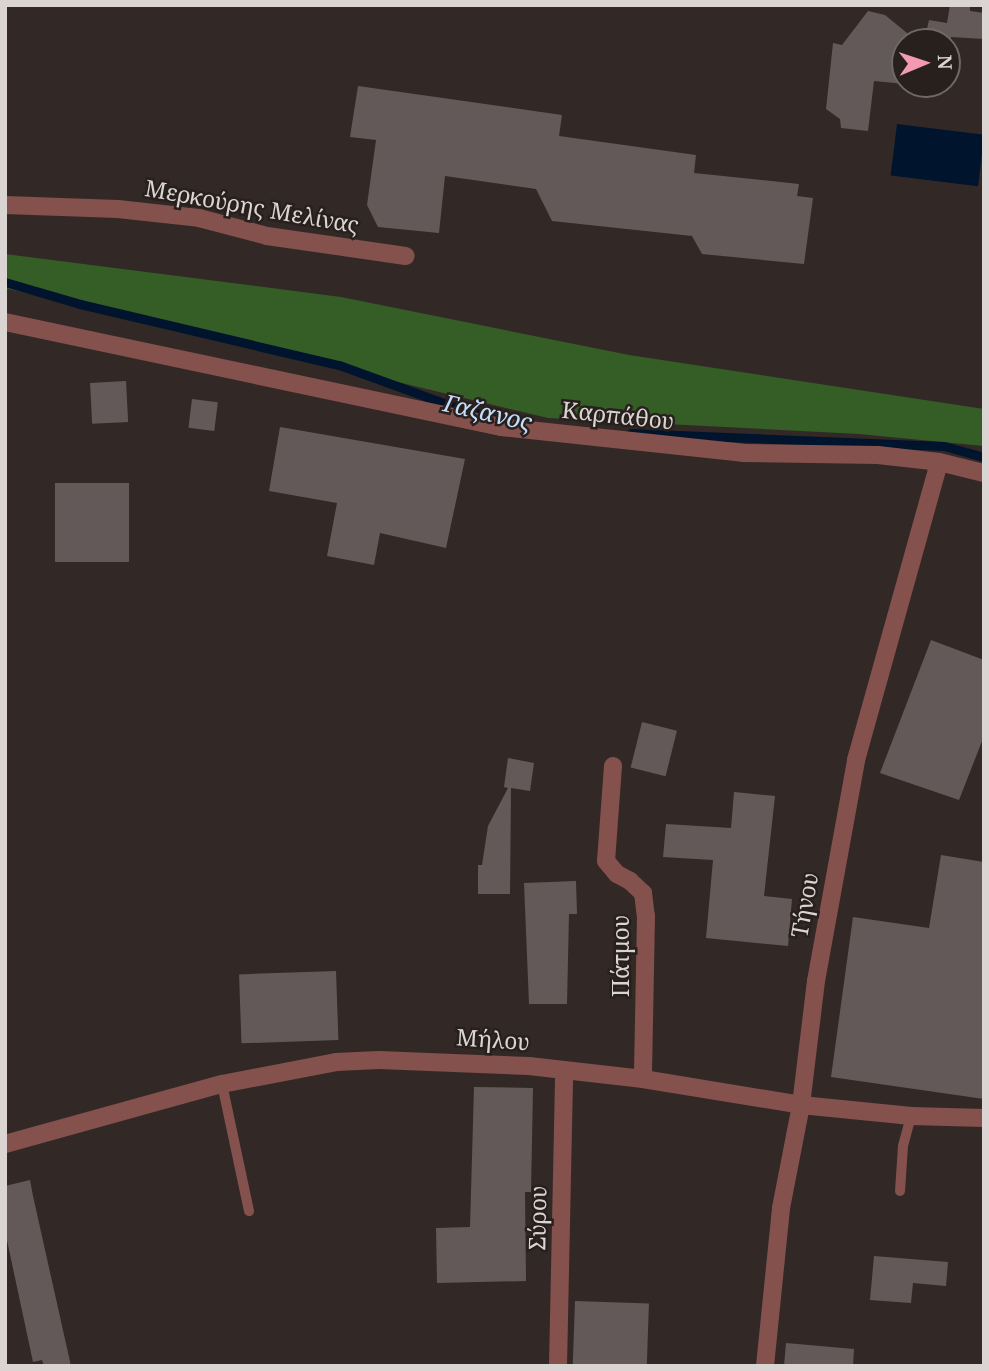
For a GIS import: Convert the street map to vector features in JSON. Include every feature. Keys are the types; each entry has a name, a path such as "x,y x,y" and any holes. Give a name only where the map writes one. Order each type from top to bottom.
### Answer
{"street":[{"name":"Μερκούρης Μελίνας","path":"5,205 118,209 199,218 267,236 406,256"},
{"name":"Καρπάθου","path":"5,322 502,428 743,453 878,455 939,462 984,473"},
{"name":"Τήνου","path":"765,1366 781,1208 801,1104 816,981 856,760 939,462"},
{"name":"Πάτμου","path":"613,766 606,861 617,874 631,881 643,893 646,916 643,1079"},
{"name":"Μήλου","path":"5,1144 222,1084 336,1062 379,1060 434,1060 564,1070 643,1079 801,1104 911,1116 984,1118"},
{"name":"Σύρου","path":"558,1366 564,1070"}],"lane":[{"path":"222,1084 250,1211"},
{"path":"900,1191 903,1146 911,1116"}],"green space":[{"path":"5,254 341,297 629,355 984,409 984,446 859,434 548,418 5,288"}],"water":[{"path":"897,124 984,135 978,186 891,176"}],"building":[{"path":"950,5 970,5 970,11 984,13 984,39 961,38 961,28 927,28 929,20 947,23"},
{"path":"868,11 885,15 901,28 891,28 891,83 874,81 868,131 841,128 840,119 826,109 833,43 842,45"},
{"path":"358,86 562,115 559,136 696,155 694,173 799,184 797,196 813,198 804,264 702,254 692,236 552,221 536,189 445,176 439,233 378,227 367,205 376,140 350,137"},
{"path":"126,381 128,422 92,424 90,383"},
{"path":"192,399 218,402 214,431 188,428"},
{"path":"280,427 465,459 446,548 380,533 374,565 327,556 337,503 269,491"},
{"path":"55,483 129,483 129,562 55,562"},
{"path":"931,640 984,660 984,736 959,800 880,773"},
{"path":"642,722 677,731 666,776 631,768"},
{"path":"508,758 534,763 530,791 511,788 510,894 478,894 478,865 482,865 488,826 508,788 504,787"},
{"path":"734,792 775,796 764,896 792,899 788,946 706,938 713,860 663,857 666,824 731,828"},
{"path":"941,855 984,862 984,1099 831,1077 853,917 929,928"},
{"path":"576,881 577,914 569,914 567,1004 529,1004 524,883"},
{"path":"336,971 338,1040 241,1043 239,974"},
{"path":"474,1087 533,1088 531,1192 525,1192 526,1281 437,1283 436,1228 470,1227"},
{"path":"30,1180 71,1366 44,1366 42,1360 33,1362 5,1231 5,1186"},
{"path":"874,1256 948,1262 946,1286 913,1283 911,1303 870,1300"},
{"path":"575,1301 649,1304 647,1366 573,1366"},
{"path":"786,1343 854,1349 853,1366 784,1366"}],"waterway":[{"name":"Γαζανος","path":"5,282 80,304 339,365 466,411 520,421"},
{"name":"Γαζανος","path":"631,433 944,446 984,457"}]}
